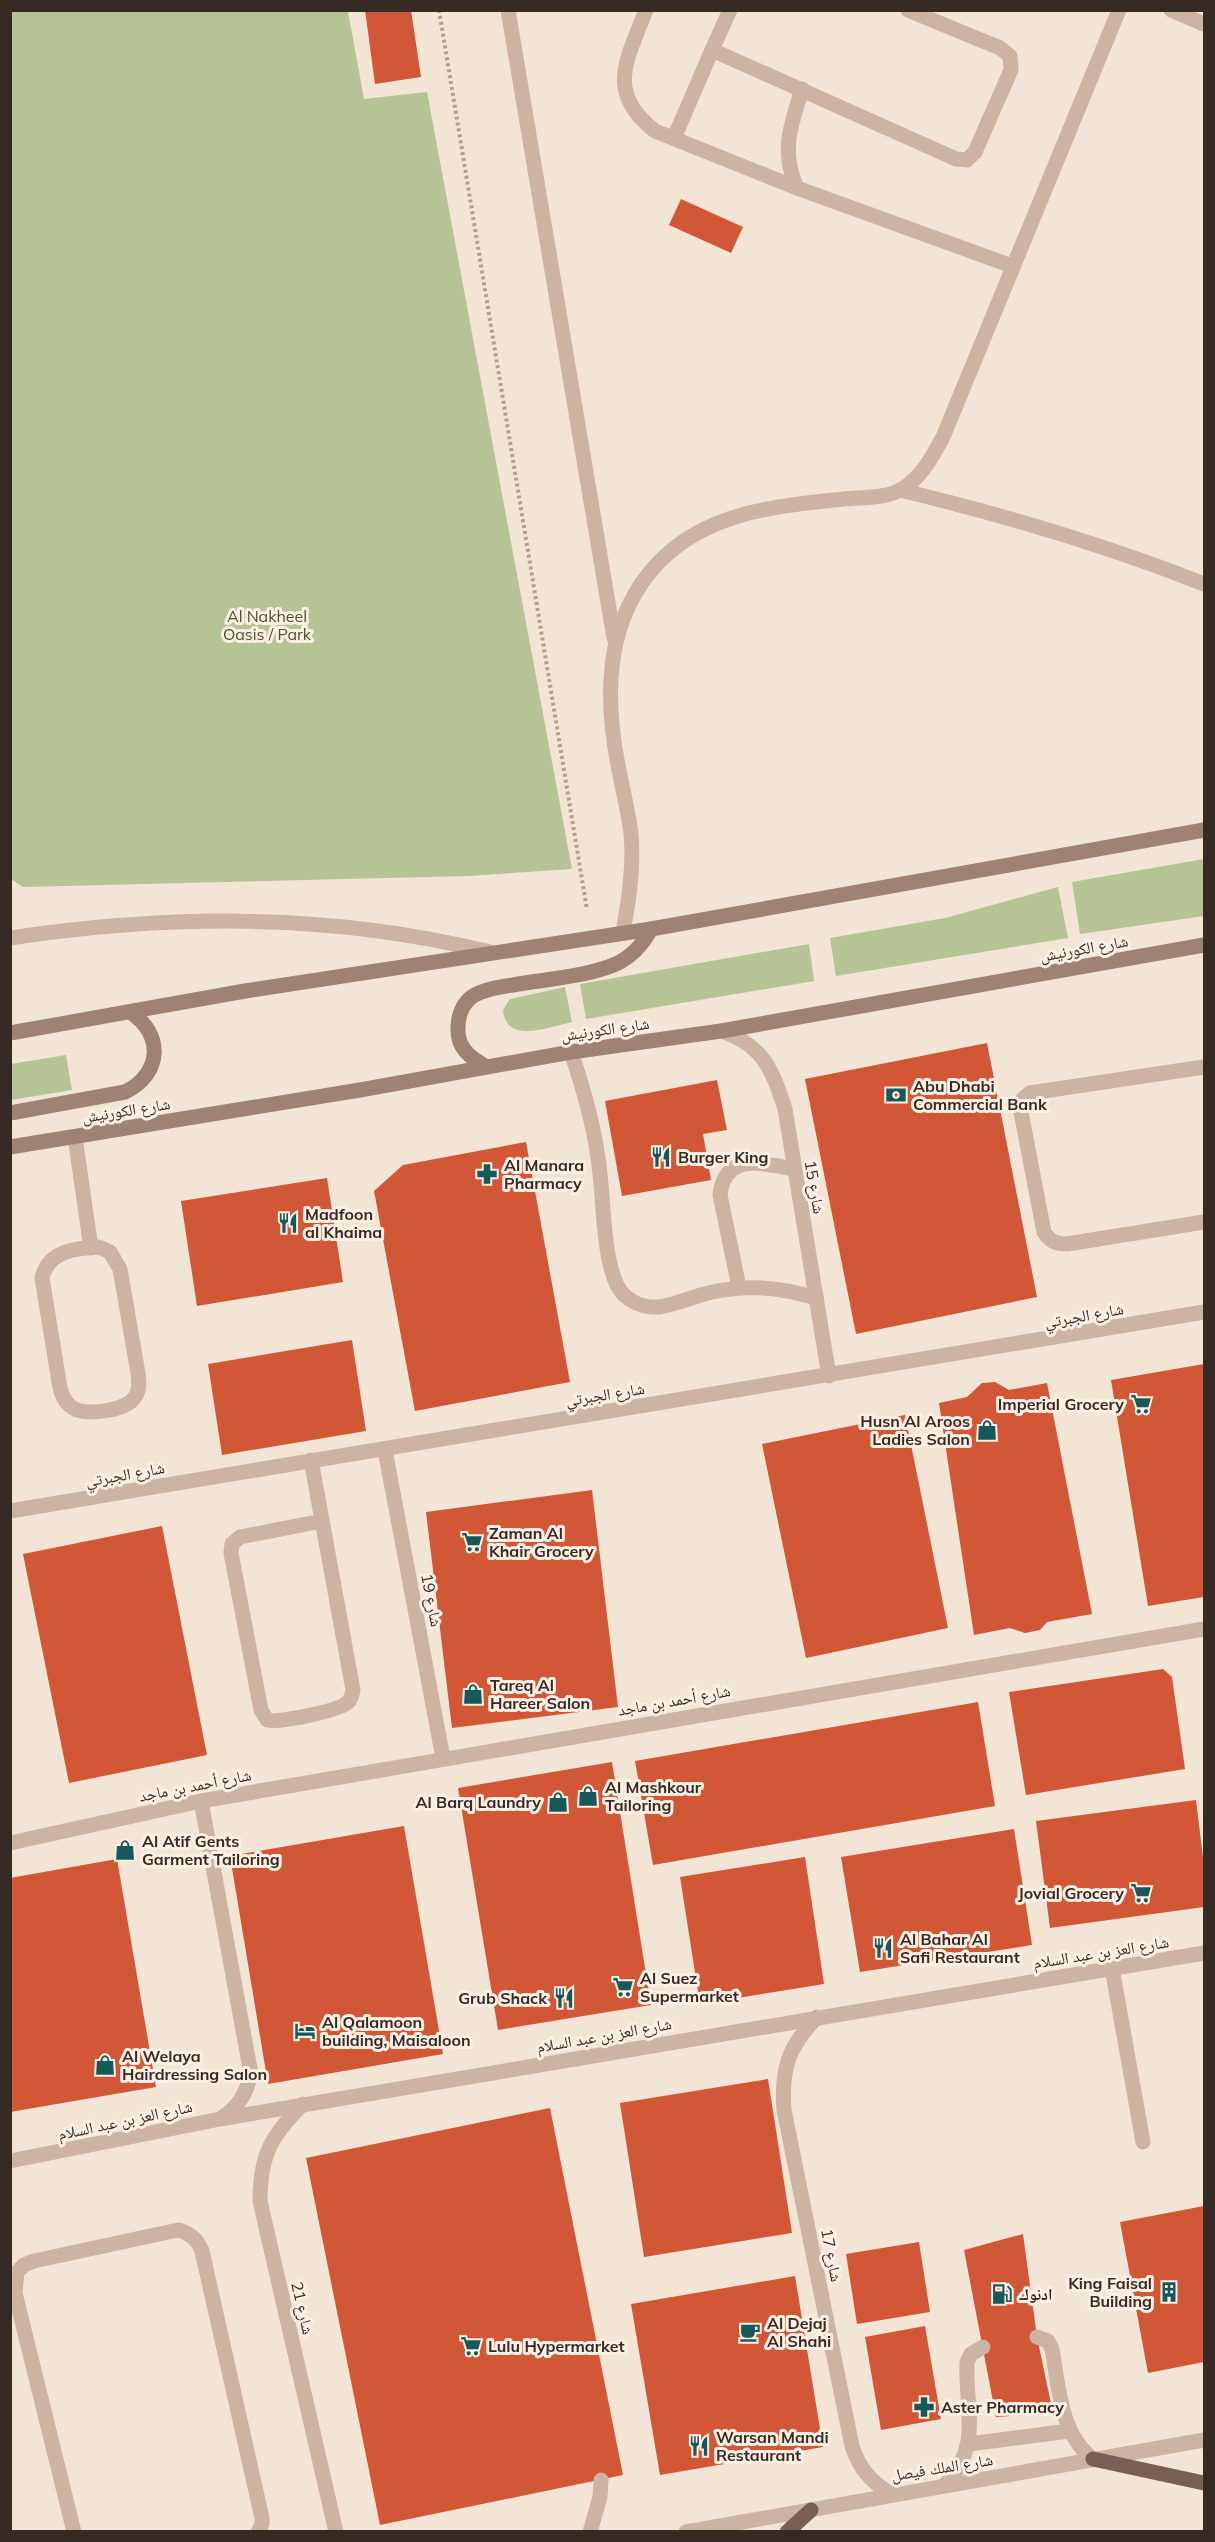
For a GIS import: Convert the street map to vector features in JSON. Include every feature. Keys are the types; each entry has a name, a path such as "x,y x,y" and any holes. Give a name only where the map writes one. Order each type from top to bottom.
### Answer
{"main road":[{"path":"10,1033 490,952 651,928 1204,830"},
{"path":"485,1066 467,1054 457,1035 462,1007 472,996 500,987 596,970 616,964 632,955 644,943 651,928"},
{"name":"شارع الكورنيش","path":"10,1147 360,1090 485,1066 721,1031 1204,945"},
{"path":"10,1113 125,1092 137,1086 152,1066 154,1041 141,1019 130,1012"},
{"path":"1093,2459 1204,2483"},
{"path":"787,2532 811,2510"}],"street":[{"path":"508,10 615,639"},
{"path":"646,10 623,75 626,97 637,117 655,131 797,188 1012,266"},
{"path":"674,138 730,10"},
{"path":"712,50 802,88 956,159 967,160 971,157 1011,70 1010,56 1000,48 908,10"},
{"path":"622,932 629,900 631,834 614,737 611,672 615,639 626,610 658,563 680,542 703,530 727,520 777,506 880,497 900,490 915,480 927,466 943,437 1119,10"},
{"path":"1171,10 1204,24"},
{"path":"797,188 789,171 786,153 802,88"},
{"path":"900,490 985,510 1069,535 1204,584"},
{"path":"10,938 99,926 236,919 309,922 373,929 418,935 490,952"},
{"name":"شارع 15","path":"721,1031 751,1045 771,1070 784,1109 830,1376"},
{"path":"571,1052 583,1086 598,1157 611,1269 618,1287 629,1300 644,1306 661,1306 740,1287 774,1288 816,1298"},
{"path":"1204,1067 1030,1093 1023,1099 1020,1107 1044,1232 1049,1240 1057,1244 1067,1244 1204,1222"},
{"path":"75,1137 91,1248"},
{"path":"740,1287 720,1195 721,1183 727,1173 747,1162 794,1169"},
{"path":"91,1248 105,1249 110,1252 120,1269 139,1390 130,1402 85,1412 68,1405 60,1388 42,1278 47,1265 57,1255 91,1248"},
{"name":"شارع الجبرتي","path":"13,1509 310,1460 385,1450 465,1434 830,1376 1204,1312"},
{"name":"شارع 19","path":"385,1450 443,1758"},
{"path":"310,1460 322,1521 353,1683 352,1698 342,1706 280,1721 267,1720 261,1710 231,1553 232,1544 240,1537 322,1521"},
{"name":"شارع أحمد بن ماجد","path":"10,1843 201,1801 1204,1629"},
{"path":"201,1801 251,2074 246,2092 236,2108 220,2119"},
{"name":"شارع العز بن عبد السلام","path":"10,2161 303,2104 1204,1953"},
{"path":"1112,1968 1143,2142"},
{"name":"شارع 17","path":"817,2017 800,2036 788,2059 782,2084 784,2110 852,2446 859,2464 870,2480 891,2494"},
{"name":"شارع 21","path":"303,2104 283,2125 267,2147 260,2174 260,2201 336,2532"},
{"path":"74,2532 18,2335 14,2283 17,2272 24,2265 178,2230 189,2233 197,2241 202,2251 262,2518 258,2532"},
{"path":"1037,2337 1048,2341 1052,2349 1069,2431 1075,2442 1093,2459"},
{"path":"944,2486 955,2474 969,2444 971,2428 967,2362 976,2349 982,2348"},
{"path":"969,2444 1069,2431"},
{"name":"شارع الملك فيصل","path":"686,2532 1204,2440"},
{"path":"590,2532 598,2507 600,2480"}],"path":[{"path":"439,10 591,936"}],"green space":[{"name":"Al Nakheel Oasis / Park","path":"10,11 348,11 364,99 427,92 572,869 469,876 23,887 11,879"},
{"path":"1204,859 1204,916 1080,934 1072,882"},
{"path":"1058,887 1068,938 836,976 830,938 945,918"},
{"path":"809,944 814,981 586,1019 580,984"},
{"path":"565,987 572,1022 530,1031 512,1027 506,1021 503,1010 510,999"},
{"path":"66,1055 72,1090 11,1100 11,1064"}],"building":[{"path":"365,10 411,10 421,77 375,84"},
{"path":"681,199 743,227 731,253 669,225"},
{"path":"987,1043 1037,1297 856,1334 805,1079"},
{"name":"Burger King","path":"717,1080 727,1130 703,1134 711,1180 622,1196 605,1101"},
{"path":"526,1142 570,1382 415,1411 374,1191 403,1165"},
{"path":"327,1178 343,1282 197,1306 181,1201"},
{"path":"352,1340 366,1431 222,1455 208,1364"},
{"path":"1204,1364 1204,1597 1148,1606 1111,1380"},
{"path":"995,1382 1009,1390 1047,1383 1092,1614 1047,1622 1040,1630 1025,1633 1010,1628 974,1635 939,1403 967,1397 982,1383"},
{"path":"905,1415 948,1628 806,1658 762,1444"},
{"path":"592,1490 618,1707 452,1728 426,1512"},
{"path":"162,1526 207,1755 69,1783 23,1554"},
{"path":"1163,1669 1172,1677 1185,1769 1026,1795 1009,1692"},
{"path":"978,1702 995,1806 653,1865 635,1761"},
{"path":"612,1762 651,2005 498,2030 458,1788"},
{"path":"1196,1800 1204,1866 1204,1907 1050,1928 1036,1821"},
{"path":"404,1826 443,2054 268,2084 230,1856"},
{"path":"1014,1829 1032,1945 860,1972 841,1857"},
{"path":"805,1857 824,1984 700,2004 680,1877"},
{"path":"117,1859 156,2087 10,2112 10,1878"},
{"path":"768,2079 792,2233 644,2257 620,2103"},
{"name":"Lulu Hypermarket","path":"550,2108 623,2475 380,2525 306,2158"},
{"name":"King Faisal Building","path":"1204,2206 1204,2362 1148,2373 1120,2222"},
{"name":"ادنوك","path":"1023,2234 1037,2337 1053,2413 996,2417 964,2250"},
{"path":"919,2242 930,2312 857,2324 846,2254"},
{"path":"795,2276 823,2447 660,2475 631,2304"},
{"path":"925,2326 941,2419 881,2430 865,2337"}],"place":[{"name":"Abu Dhabi Commercial Bank","path":"896,1095"},
{"name":"Burger King","path":"661,1157"},
{"name":"Al Manara Pharmacy","path":"487,1174"},
{"name":"Madfoon al Khaima","path":"288,1223"},
{"name":"Imperial Grocery","path":"1141,1404"},
{"name":"Husn Al Aroos Ladies Salon","path":"987,1430"},
{"name":"Zaman Al Khair Grocery","path":"472,1542"},
{"name":"Tareq Al Hareer Salon","path":"473,1694"},
{"name":"Al Mashkour Tailoring","path":"588,1796"},
{"name":"Al Barq Laundry","path":"558,1802"},
{"name":"Al Atif Gents Garment Tailoring","path":"125,1850"},
{"name":"Jovial Grocery","path":"1141,1893"},
{"name":"Al Bahar Al Safi Restaurant","path":"883,1948"},
{"name":"Al Suez Supermarket","path":"623,1987"},
{"name":"Grub Shack","path":"564,1998"},
{"name":"Al Qalamoon building, Maisaloon","path":"305,2031"},
{"name":"Al Welaya Hairdressing Salon","path":"105,2065"},
{"name":"King Faisal Building","path":"1169,2292"},
{"name":"ادنوك","path":"1002,2294"},
{"name":"Al Dejaj Al Shahi","path":"750,2332"},
{"name":"Lulu Hypermarket","path":"471,2346"},
{"name":"Aster Pharmacy","path":"924,2407"},
{"name":"Warsan Mandi Restaurant","path":"699,2446"}]}
